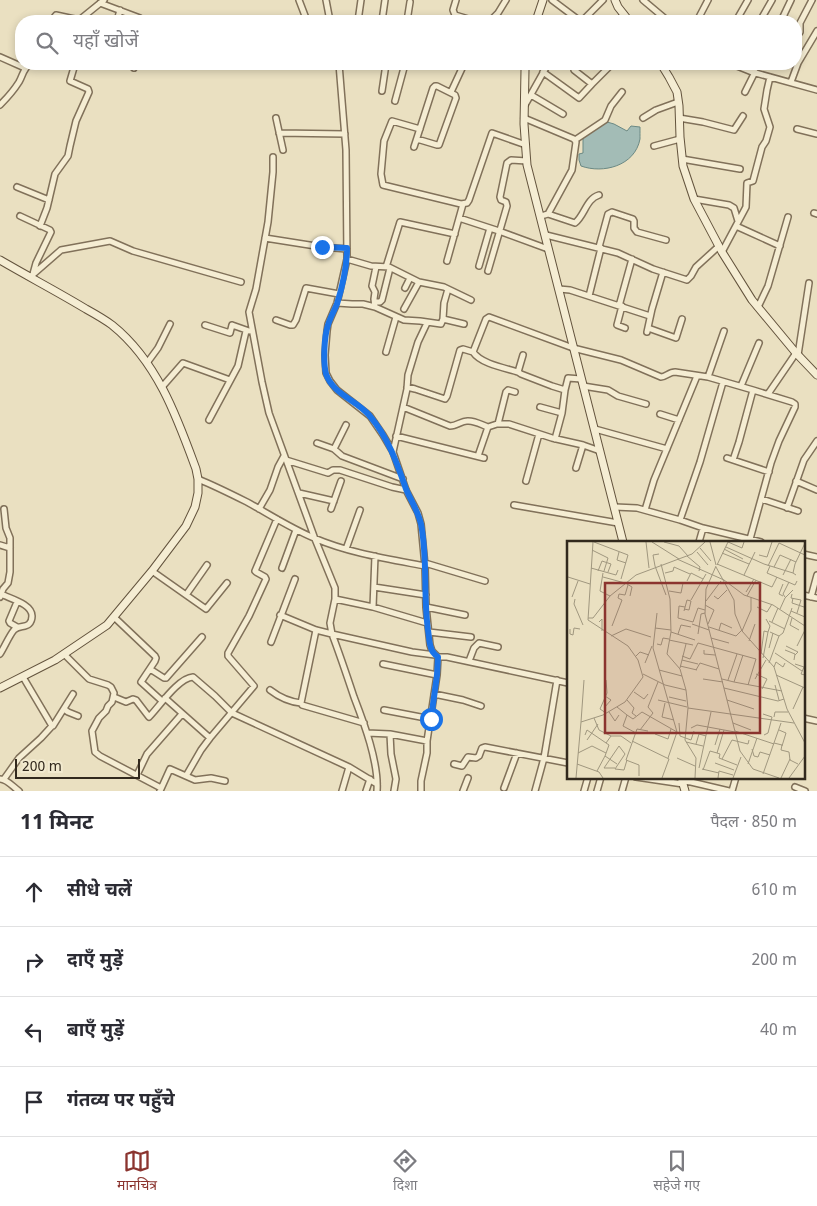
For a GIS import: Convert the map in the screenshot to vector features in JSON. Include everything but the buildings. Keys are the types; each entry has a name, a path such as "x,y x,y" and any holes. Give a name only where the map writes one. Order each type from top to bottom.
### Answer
{"street":[{"path":"298,0 304,15"},
{"path":"326,0 329,15"},
{"path":"359,15 362,0"},
{"path":"383,15 386,0"},
{"path":"455,15 452,10 456,0"},
{"path":"497,15 506,0"},
{"path":"538,15 543,0"},
{"path":"552,0 573,15"},
{"path":"587,15 602,0"},
{"path":"615,0 624,14"},
{"path":"643,0 661,15"},
{"path":"700,15 708,0"},
{"path":"739,15 748,0"},
{"path":"763,15 772,0"},
{"path":"784,15 790,0"},
{"path":"802,19 812,0"},
{"path":"86,15 102,2 132,15"},
{"path":"408,15 410,2"},
{"path":"119,15 120,10"},
{"path":"802,56 817,31"},
{"path":"0,57 15,62"},
{"path":"0,105 12,92 26,70"},
{"path":"40,226 47,208 55,174 68,156 76,121 89,92 88,89 70,81 73,70"},
{"path":"340,70 345,134 347,259 337,302 327,331 326,373 337,390 370,416 383,435 392,452 421,524 425,564 427,623 430,645 436,656 437,675 421,791"},
{"path":"382,91 385,70"},
{"path":"395,101 403,70"},
{"path":"451,92 461,70"},
{"path":"525,70 524,118 527,161 544,215 548,249 623,541"},
{"path":"574,70 592,84"},
{"path":"524,106 543,72 577,98 580,98 606,70"},
{"path":"666,70 677,92 683,166 694,199 752,300 817,376"},
{"path":"746,70 817,90"},
{"path":"791,82 796,70"},
{"path":"745,92 754,72"},
{"path":"546,235 618,253 684,280 689,279 696,267 721,249 747,204 747,183 753,181 762,147 770,127 764,109 770,77"},
{"path":"414,147 433,88 437,86 455,95 456,98 440,145 437,146 417,139"},
{"path":"575,140 605,120 622,92"},
{"path":"531,95 563,114"},
{"path":"643,118 656,110 678,102"},
{"path":"679,118 734,130 743,116"},
{"path":"276,118 283,150"},
{"path":"524,118 575,140"},
{"path":"420,129 392,121 384,141 381,174 383,185 463,204 469,200 492,134 526,145"},
{"path":"797,129 817,134"},
{"path":"279,133 345,134"},
{"path":"654,146 680,139"},
{"path":"544,215 572,170 575,140"},
{"path":"273,158 265,238 256,289 249,312 252,331 269,413 335,588 335,599 330,623 332,634 367,733 374,760 378,784 377,791"},
{"path":"682,159 740,169"},
{"path":"488,271 507,206 506,202 501,200 500,197 508,163 511,160 527,161"},
{"path":"17,188 49,200"},
{"path":"544,215 575,223 580,219 591,199 599,195"},
{"path":"694,199 729,205 734,208 737,224"},
{"path":"447,261 463,204"},
{"path":"589,296 608,214 612,212 633,219 634,228 637,232 666,240"},
{"path":"20,216 50,230 51,234 36,263 32,276"},
{"path":"758,307 768,286 788,217"},
{"path":"459,218 548,249"},
{"path":"375,305 382,300 388,267 400,222 455,234"},
{"path":"737,224 780,246"},
{"path":"479,266 490,228"},
{"path":"265,238 322,247 347,248"},
{"path":"32,276 62,250 110,241 132,251 241,282"},
{"path":"347,259 376,267 388,267 419,282 448,289 471,300"},
{"path":"625,328 617,325 632,259"},
{"path":"0,260 32,276 111,324 139,352 172,406 196,468 198,479 197,498 186,526 108,625 55,660 2,685"},
{"path":"375,305 375,292 372,285 376,267"},
{"path":"663,272 647,330 676,338 682,319"},
{"path":"405,288 410,278"},
{"path":"404,309 419,282"},
{"path":"768,394 797,354 809,283"},
{"path":"276,320 293,325 306,288 339,294"},
{"path":"337,302 375,305 404,320 441,324 444,319 448,289"},
{"path":"558,289 570,290 650,316"},
{"path":"386,352 396,317"},
{"path":"473,352 486,318 489,317 573,348 621,360 661,377 672,372 708,378 768,394 795,404 779,441 750,539"},
{"path":"444,319 464,324"},
{"path":"392,452 412,360 427,323"},
{"path":"146,363 158,348 170,324"},
{"path":"206,325 230,333 232,325 246,331 252,331"},
{"path":"209,420 238,366 246,331"},
{"path":"708,378 724,331"},
{"path":"741,386 759,343"},
{"path":"407,387 445,399 460,350 463,349 473,352 476,356 490,364 518,372 565,390"},
{"path":"518,372 523,355"},
{"path":"162,387 183,363 230,380"},
{"path":"645,510 654,480 696,376"},
{"path":"555,439 568,378 646,404"},
{"path":"680,520 700,462 723,382"},
{"path":"498,424 506,392 508,390 515,392"},
{"path":"753,390 739,442 730,459 769,472"},
{"path":"403,407 450,426 470,420 488,427 508,424 600,451"},
{"path":"540,407 562,413"},
{"path":"660,414 679,420"},
{"path":"334,449 346,425"},
{"path":"396,436 481,457 488,427"},
{"path":"594,428 667,449"},
{"path":"526,481 539,434"},
{"path":"787,508 804,460 817,441"},
{"path":"317,443 334,449 342,456 403,479"},
{"path":"576,468 583,445"},
{"path":"285,458 328,473 333,470 340,470 406,490"},
{"path":"259,509 270,490 278,467 285,458"},
{"path":"198,479 213,485 315,539 346,549 425,564 485,581"},
{"path":"332,509 341,481"},
{"path":"796,481 817,490"},
{"path":"299,493 334,501"},
{"path":"762,499 798,512"},
{"path":"514,505 618,523"},
{"path":"614,507 637,508 703,528 757,541"},
{"path":"4,509 6,528 10,538 9,580 0,596 17,602 31,610 32,617 26,626 17,627 9,621 17,602"},
{"path":"346,549 360,510"},
{"path":"186,776 210,738 254,686 228,656 228,652 249,616 266,579 255,571 277,520"},
{"path":"699,541 703,528"},
{"path":"282,568 296,530"},
{"path":"0,545 10,548"},
{"path":"804,554 817,557"},
{"path":"373,608 375,556"},
{"path":"186,595 207,565"},
{"path":"152,571 205,608 208,608 227,583"},
{"path":"814,598 817,575"},
{"path":"271,642 295,579"},
{"path":"374,586 426,595"},
{"path":"335,599 427,623"},
{"path":"426,607 465,615"},
{"path":"280,615 316,630 332,634 412,652 447,657 567,682"},
{"path":"114,617 156,658 141,682 210,738"},
{"path":"0,654 2,645 17,627"},
{"path":"301,703 316,630"},
{"path":"429,632 471,637"},
{"path":"150,669 165,678 202,637"},
{"path":"469,662 474,648 479,643 498,647"},
{"path":"64,654 88,678 111,687 114,693 112,702 92,731 94,752 137,774 160,789 169,770 196,780 211,778 225,781"},
{"path":"383,664 437,675"},
{"path":"22,677 52,726"},
{"path":"114,697 126,702 136,700 149,717 163,700 186,679 192,677 232,713 349,767 378,784"},
{"path":"536,791 544,758 557,680"},
{"path":"270,690 280,697 301,703 302,705 364,723"},
{"path":"19,791 2,779 19,758 53,726 73,694"},
{"path":"434,694 464,700 481,706"},
{"path":"64,709 78,716"},
{"path":"384,710 431,719"},
{"path":"137,774 148,754 182,714"},
{"path":"804,718 817,721"},
{"path":"367,733 390,734 427,741"},
{"path":"390,734 391,754 396,779 394,791"},
{"path":"454,764 462,768 468,756 476,758 479,756 482,748 485,747 567,763"},
{"path":"504,788 517,753"},
{"path":"342,791 349,767"},
{"path":"463,791 468,778"},
{"path":"584,791 588,778"},
{"path":"597,791 601,778"},
{"path":"622,791 626,778"},
{"path":"644,778 683,783 691,782 730,791 736,778"},
{"path":"366,791 370,779"},
{"path":"795,787 805,791"}],"water":[{"path":"607,122 627,131 631,126 640,127 640,139 637,148 632,156 617,166 599,169 581,166 579,154 583,153 583,137 599,125"}],"route":[{"path":"322,247 347,248 347,259 337,302 328,324 325,355 326,373 337,390 367,413 383,435 392,452 421,524 429,639 432,651 438,657 431,719"}]}
